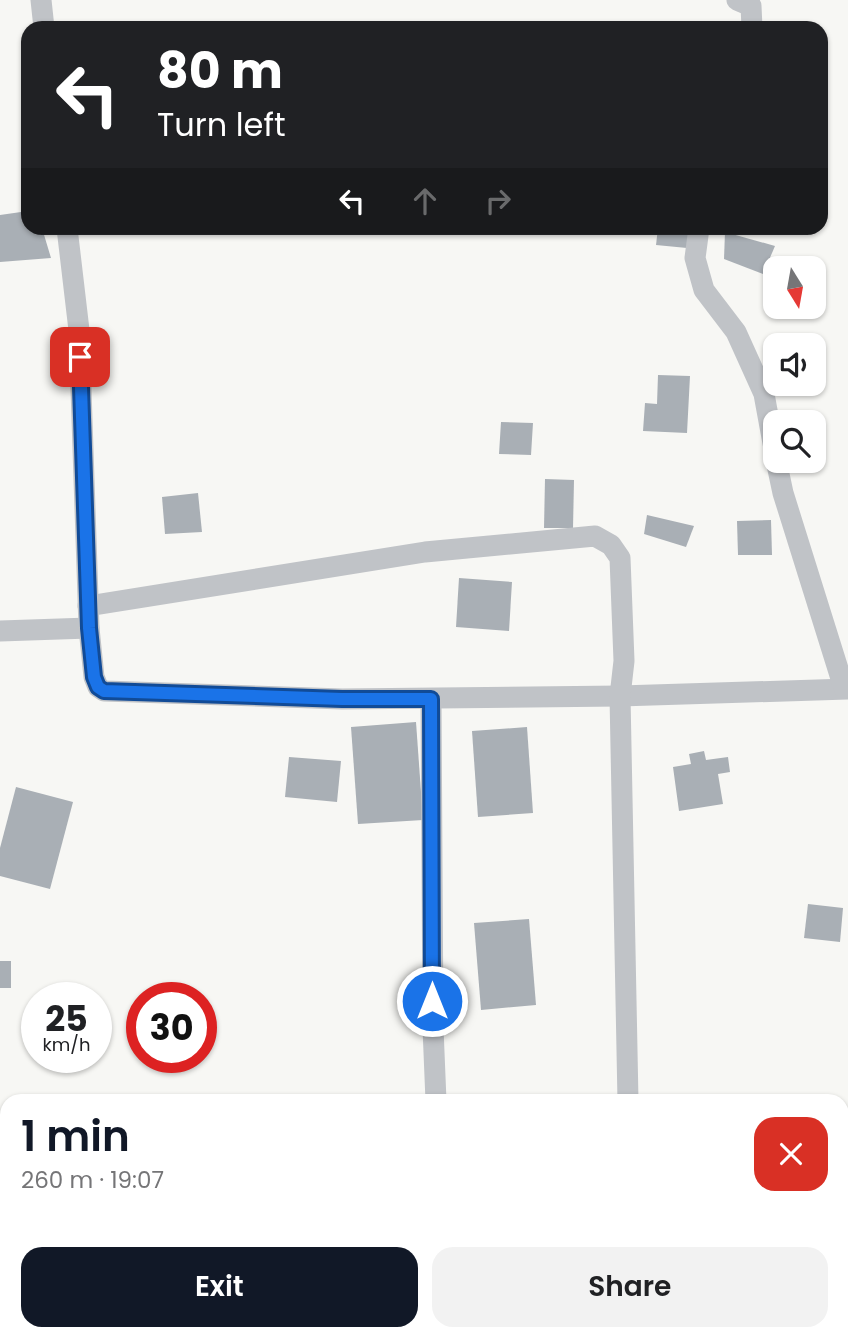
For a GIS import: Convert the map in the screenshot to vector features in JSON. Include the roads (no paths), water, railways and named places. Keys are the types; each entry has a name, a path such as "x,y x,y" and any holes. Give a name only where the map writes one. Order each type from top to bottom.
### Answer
{"street":[{"path":"41,0 43,21"},
{"path":"737,0 751,6 752,21"},
{"path":"68,235 79,330 89,628 94,677 98,687 104,691 342,699 431,699 846,689 779,473"},
{"path":"698,235 695,258 704,290 736,331 764,394 767,410"},
{"path":"88,606 425,552 595,536 611,545 620,558 624,661 620,696 628,1094"},
{"path":"0,631 89,628"},
{"path":"431,699 432,1014 436,1094"}]}
